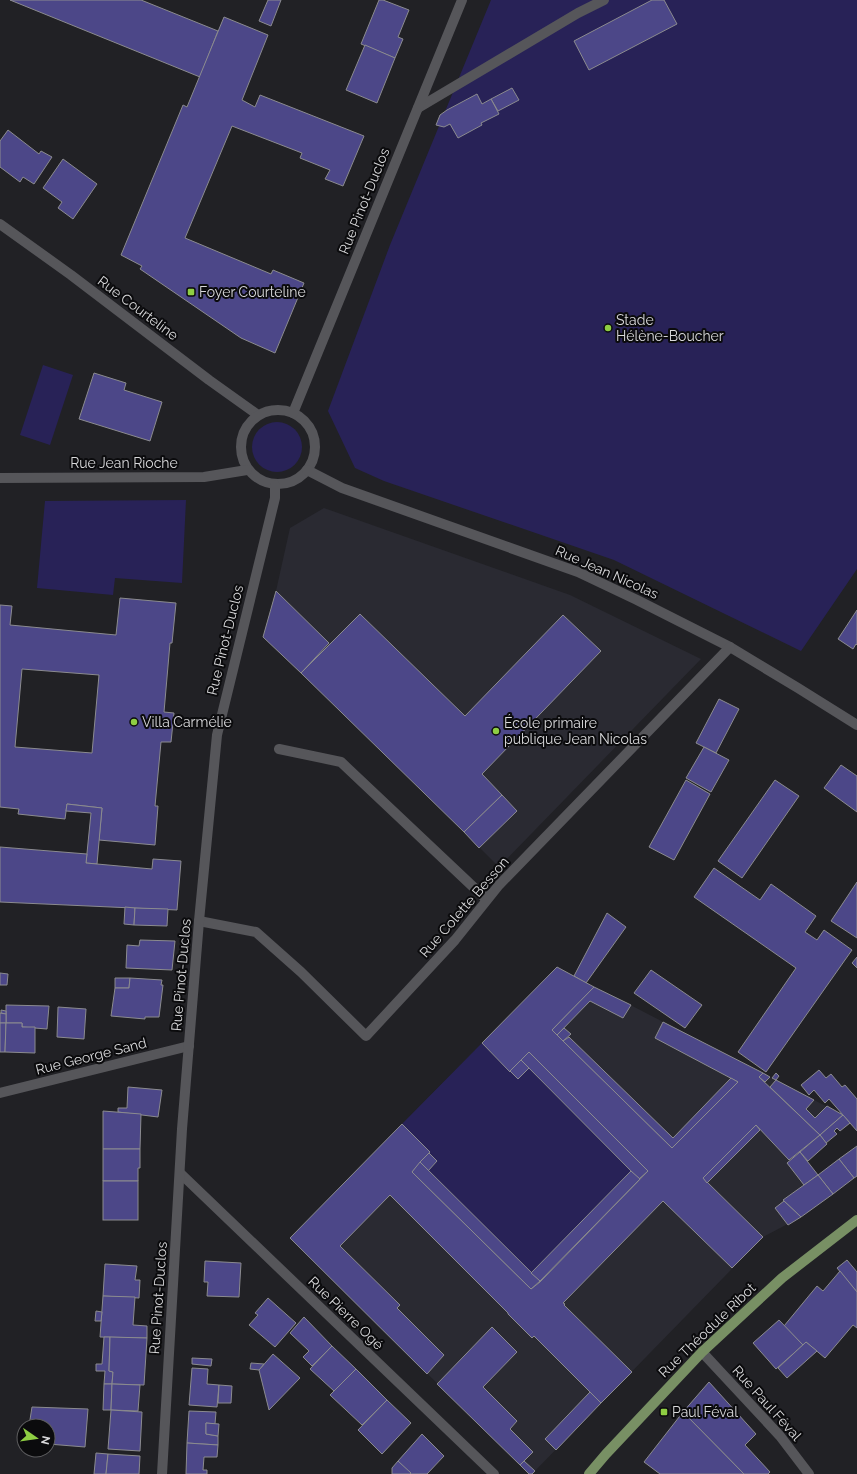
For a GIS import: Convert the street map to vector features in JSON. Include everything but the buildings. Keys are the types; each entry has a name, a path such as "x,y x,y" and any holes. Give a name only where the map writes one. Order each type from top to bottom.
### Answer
{"main road":[{"name":"Rue Théodule Ribot","path":"589,1474 702,1352 782,1278 857,1220"}],"street":[{"name":"Rue Pinot-Duclos","path":"293,413 462,0"},
{"path":"418,108 578,13 604,0"},
{"name":"Rue Courteline","path":"0,224 71,275 209,380 258,415"},
{"path":"281,410 293,413 303,419 311,429 315,440 315,453 311,465 304,475 293,482 281,485 268,484 257,479 247,470 242,458 240,446 243,434 249,424 258,415 269,411 281,410"},
{"name":"Rue Jean Rioche","path":"0,478 204,477 247,470"},
{"name":"Rue Jean Nicolas","path":"307,470 342,488 578,572 730,647 857,725"},
{"name":"Rue Pinot-Duclos","path":"162,1474 189,1046 199,920 217,735 275,498 275,485"},
{"name":"Rue Colette Besson","path":"199,920 256,932 301,972 366,1036 455,940 499,885 730,647"},
{"path":"280,749 341,762 486,899 499,885"},
{"name":"Rue George Sand","path":"0,1093 189,1046"},
{"name":"Rue Pierre Ogé","path":"180,1173 494,1474"},
{"name":"Rue Paul Féval","path":"702,1352 780,1436 809,1474"}],"shaded area":[{"name":"Stade Hélène-Boucher","path":"491,0 857,0 857,569 801,651 614,560 384,481 355,468 328,411 390,245"},
{"path":"43,365 73,375 50,445 20,435"},
{"path":"277,422 291,426 298,433 302,447 298,461 291,468 277,472 263,468 256,461 252,447 256,433 263,426"},
{"path":"186,500 182,583 115,578 113,595 37,588 45,501"},
{"name":"École primaire publique Jean Nicolas","path":"324,508 570,595 701,659 499,867 421,789 263,637 276,591 290,528"},
{"path":"557,967 843,1115 800,1152 818,1175 783,1200 801,1217 763,1237 532,1474 529,1474 290,1238"},
{"path":"482,1043 518,1079 529,1068 631,1171 531,1273 428,1171 437,1161 402,1124"}],"place":[{"name":"Foyer Courteline","path":"191,292"},
{"name":"Stade Hélène-Boucher","path":"608,328"},
{"name":"Villa Carmélie","path":"134,722"},
{"name":"École primaire publique Jean Nicolas","path":"496,731"},
{"name":"Paul Féval","path":"664,1412"}]}
